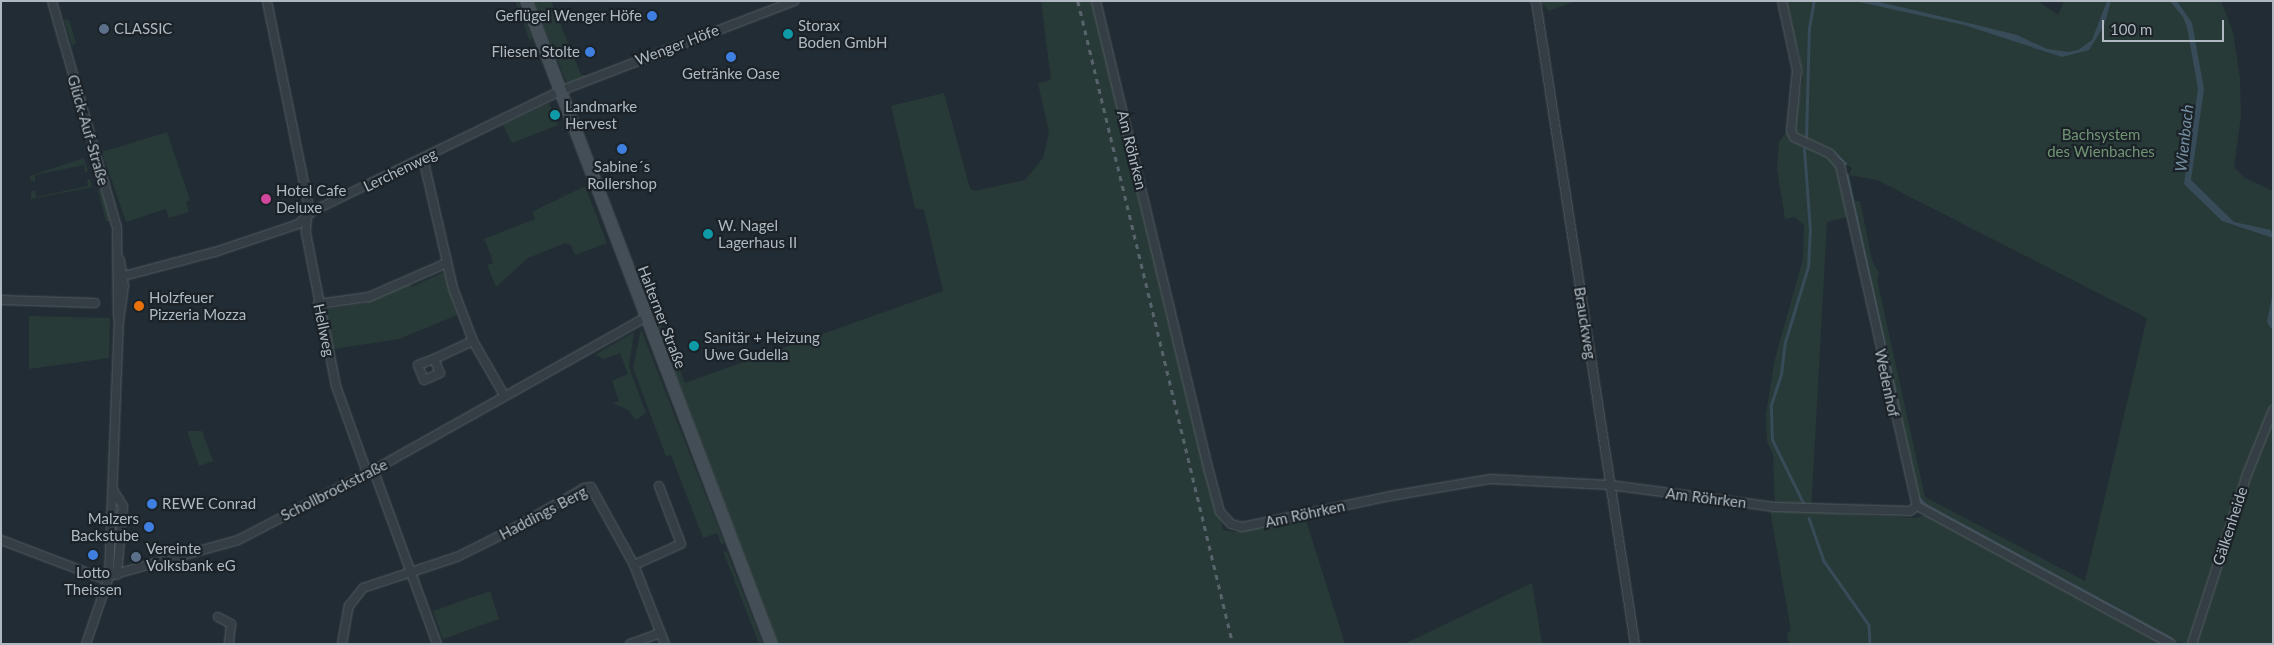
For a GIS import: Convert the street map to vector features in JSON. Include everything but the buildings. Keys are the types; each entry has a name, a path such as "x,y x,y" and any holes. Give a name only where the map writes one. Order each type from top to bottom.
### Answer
{"main road":[{"name":"Halterner Straße","path":"526,1 771,644"}],"street":[{"name":"Glück-Auf-Straße","path":"52,1 117,228 120,260 124,276 119,321 113,490 113,576"},
{"name":"Hellweg","path":"267,1 308,202 306,218 318,304 336,386 365,467 376,477 437,644"},
{"name":"Wenger Höfe","path":"560,91 794,1"},
{"name":"Am Röhrken","path":"1096,1 1209,471 1220,512 1226,520 1242,528 1476,480 1610,485 1775,507 1910,511 1917,506"},
{"name":"Brauckweg","path":"1536,1 1635,644"},
{"name":"Wedenhof","path":"1782,1 1797,70 1791,131 1794,137 1830,154 1840,165 1917,506"},
{"name":"Lerchenweg","path":"124,276 215,252 298,224 313,211 560,91"},
{"path":"423,158 447,263 474,341 504,395"},
{"name":"Glück-Auf-Straße","path":"119,321 116,302 120,260"},
{"path":"318,304 369,297 447,263"},
{"path":"1,300 95,303"},
{"name":"Schollbrockstraße","path":"1,540 91,575 113,576 238,540 370,472 504,395 646,317"},
{"path":"434,359 474,341"},
{"name":"Gälkenheide","path":"2192,644 2248,472 2273,410"},
{"path":"634,565 681,544 659,486"},
{"name":"Haddings Berg","path":"411,572 485,544 584,488 591,487 634,565 665,644"},
{"name":"Glück-Auf-Straße","path":"86,644 113,576 123,506 113,490"},
{"path":"1917,506 2171,644"},
{"path":"342,644 353,596 362,588 411,572"},
{"path":"218,617 231,624 229,644"},
{"path":"630,644 661,633"}],"green space":[{"path":"515,1 518,1 532,38 528,45 530,41"},
{"path":"533,1 551,1 581,75 588,76 567,83"},
{"path":"1041,1 1093,1 1223,530 1234,532 1305,517 1345,644 778,644 656,322 657,317 658,315 685,383 943,291 924,210 915,208 891,106 944,93 970,189 975,191 1025,180 1043,158 1049,133 1038,83 1051,80"},
{"path":"1540,1 1575,1 1549,11"},
{"name":"Bachsystem des Wienbaches","path":"1787,1 2038,1 2058,15 2064,1 2221,1 2233,32 2240,79 2241,116 2234,167 2245,178 2273,191 2273,405 2187,644 2171,641 1929,511 1917,500 1845,172 1849,174 1852,168 1847,165 1838,167 1847,217 1827,222 1811,512 1916,518 1924,515 2167,644 1789,644 1787,633 1791,631 1770,510 1775,504 1773,455 1767,441 1766,414 1775,359 1803,259 1804,225 1795,217 1785,219 1777,168 1779,142 1788,130 1787,123 1794,122 1803,79 1799,52 1788,23","holes":["1849,175 1877,180 2147,318 2085,581 1925,497 1877,280 1879,274 1872,260 1860,201 1855,201"]},
{"path":"64,19 69,20 76,43 72,46"},
{"path":"549,103 558,125 512,143 503,125"},
{"path":"167,132 190,200 186,202 189,212 169,218 166,209 126,222 102,152"},
{"path":"84,158 88,171 85,172 84,165 35,175 35,182 30,180 30,176"},
{"path":"90,179 92,187 31,199 31,191 35,190 36,197 88,186 87,180"},
{"path":"585,186 607,243 575,255 571,245 565,243 528,258 496,287 487,265 493,263 484,239 535,219 532,212"},
{"path":"101,189 111,221 106,221 98,190"},
{"path":"444,272 457,315 399,339 334,349 325,309 368,303 368,299 410,284 412,287"},
{"path":"29,316 110,318 109,358 29,369"},
{"path":"641,329 724,542 722,546 717,533 703,538 671,455 666,456 633,368"},
{"path":"634,332 629,367 646,413 636,420 628,410 613,403 619,401 612,381 628,374 620,353 604,359 595,355"},
{"path":"2273,415 2273,644 2194,644 2219,556"},
{"path":"187,431 202,431 213,461 199,466"},
{"path":"723,551 727,552 763,644 759,644"},
{"path":"1532,583 1542,644 1404,644"},
{"path":"490,591 499,619 443,639 433,611"}],"water":[{"path":"1855,1 1875,1 1977,25 2017,35 2047,49 2069,52 2078,50 2092,40 2107,1 2111,1 2104,26 2089,50 2062,57 1964,25"},
{"path":"2170,1 2177,1 2192,23 2204,89 2191,180 2234,222 2271,230 2273,238 2222,221 2184,184 2198,89 2187,27 2183,17"},
{"path":"2273,292 2273,331 2267,322"}],"waterway":[{"path":"1806,140 1809,28 1814,1"},
{"path":"1803,503 1772,440 1771,405 1781,374 1785,342 1808,267 1810,231 1804,149"},
{"path":"1832,151 1845,163"},
{"path":"1847,175 1900,416"},
{"path":"1918,497 1926,505 2171,638"},
{"path":"1809,518 1824,561 1869,625 1870,644"}],"railway":[{"path":"1078,1 1233,644"}],"place":[{"name":"Geflügel Wenger Höfe","path":"652,16"},
{"name":"CLASSIC","path":"104,29"},
{"name":"Storax Boden GmbH","path":"788,34"},
{"name":"Fliesen Stolte","path":"590,52"},
{"name":"Getränke Oase","path":"731,57"},
{"name":"Landmarke Hervest","path":"555,115"},
{"name":"Sabine´s Rollershop","path":"622,149"},
{"name":"Hotel Cafe Deluxe","path":"266,199"},
{"name":"W. Nagel Lagerhaus II","path":"708,234"},
{"name":"Holzfeuer Pizzeria Mozza","path":"139,306"},
{"name":"Sanitär + Heizung Uwe Gudella","path":"694,346"},
{"name":"REWE Conrad","path":"152,504"},
{"name":"Malzers Backstube","path":"149,527"},
{"name":"Lotto Theissen","path":"93,555"},
{"name":"Vereinte Volksbank eG","path":"136,557"}],"water label":[{"name":"Wienbach","path":"2184,138"}]}
